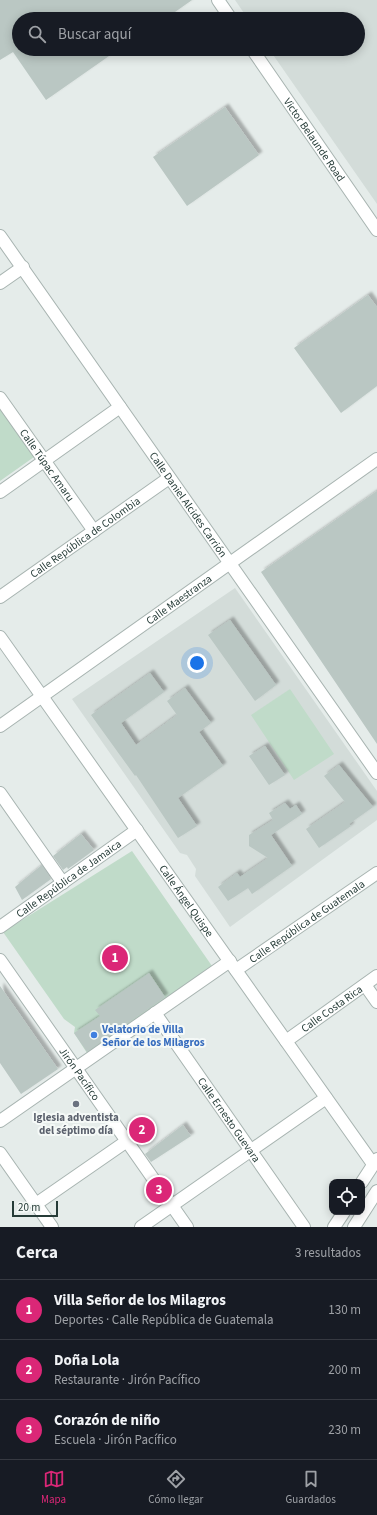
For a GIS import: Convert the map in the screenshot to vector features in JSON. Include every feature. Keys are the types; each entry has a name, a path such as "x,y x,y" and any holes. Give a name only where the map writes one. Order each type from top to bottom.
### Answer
{"street":[{"path":"218,0 226,12"},
{"name":"Victor Belaunde Road","path":"257,56 377,230"},
{"name":"Calle Daniel Alcides Carrión","path":"0,236 377,773"},
{"path":"0,283 23,267"},
{"name":"Calle Túpac Amaru","path":"0,398 94,531"},
{"path":"0,492 120,407"},
{"name":"Calle Maestranza","path":"0,726 377,459"},
{"name":"Calle República de Colombia","path":"0,597 169,478"},
{"name":"Calle Ángel Quispe","path":"0,637 326,1098 375,1161"},
{"path":"0,793 63,883"},
{"name":"Calle República de Jamaica","path":"0,927 137,830"},
{"name":"Calle República de Guatemala","path":"0,1121 155,1013 233,966 377,873"},
{"name":"Jirón Pacífico","path":"0,960 187,1227"},
{"name":"Calle Costa Rica","path":"286,1041 377,976"},
{"path":"365,985 377,1002"},
{"name":"Calle Ernesto Guevara","path":"155,1013 304,1227"},
{"path":"141,1227 326,1098"},
{"path":"36,1204 127,1141"},
{"path":"0,1153 52,1227"},
{"path":"364,1179 375,1161"},
{"path":"354,1227 377,1191"},
{"path":"334,1227 342,1215"}],"shaded area":[{"path":"235,0 377,0 377,204 274,56 365,56 365,12 243,12"},
{"path":"235,588 377,791 377,820 230,927 195,876 196,869 187,855 180,853 72,699"}],"green space":[{"path":"0,409 34,457 0,481"},
{"path":"290,689 334,754 294,780 251,715"},
{"path":"132,851 212,966 87,1053 74,1033 75,1027 64,1019 3,932"}],"building":[{"path":"0,0 192,0 175,12 12,12 12,53 0,60"},
{"path":"16,56 109,56 46,100"},
{"path":"225,107 259,155 187,206 153,157"},
{"path":"368,295 377,307 377,386 341,413 294,348"},
{"path":"377,491 377,744 261,572"},
{"path":"230,620 276,685 255,701 208,635"},
{"path":"150,673 164,692 121,723 136,745 177,715 167,701 185,688 211,723 199,732 223,766 178,798 197,826 178,838 136,775 135,776 91,715"},
{"path":"265,746 285,775 269,785 249,756"},
{"path":"339,765 373,807 349,824 351,826 319,848 306,829 345,802 324,776"},
{"path":"285,803 290,809 296,805 302,814 271,835 292,866 252,894 248,888 228,901 218,887 237,873 240,877 268,858 249,846 249,835 273,820 269,813"},
{"path":"81,834 94,850 68,869 67,867 63,870 53,856"},
{"path":"42,865 51,879 22,900 15,887"},
{"path":"149,973 165,997 87,1052 74,1033 100,1016 95,1010"},
{"path":"0,986 58,1069 21,1094 0,1063"},
{"path":"183,1125 191,1136 151,1162 145,1154"}],"place":[{"name":"Villa Señor de los Milagros","path":"115,958"},
{"name":"Velatorio de Villa Señor de los Milagros","path":"94,1035"},
{"name":"Iglesia adventista del séptimo día","path":"76,1104"},
{"name":"Doña Lola","path":"142,1130"},
{"name":"Corazón de niño","path":"159,1190"}]}
